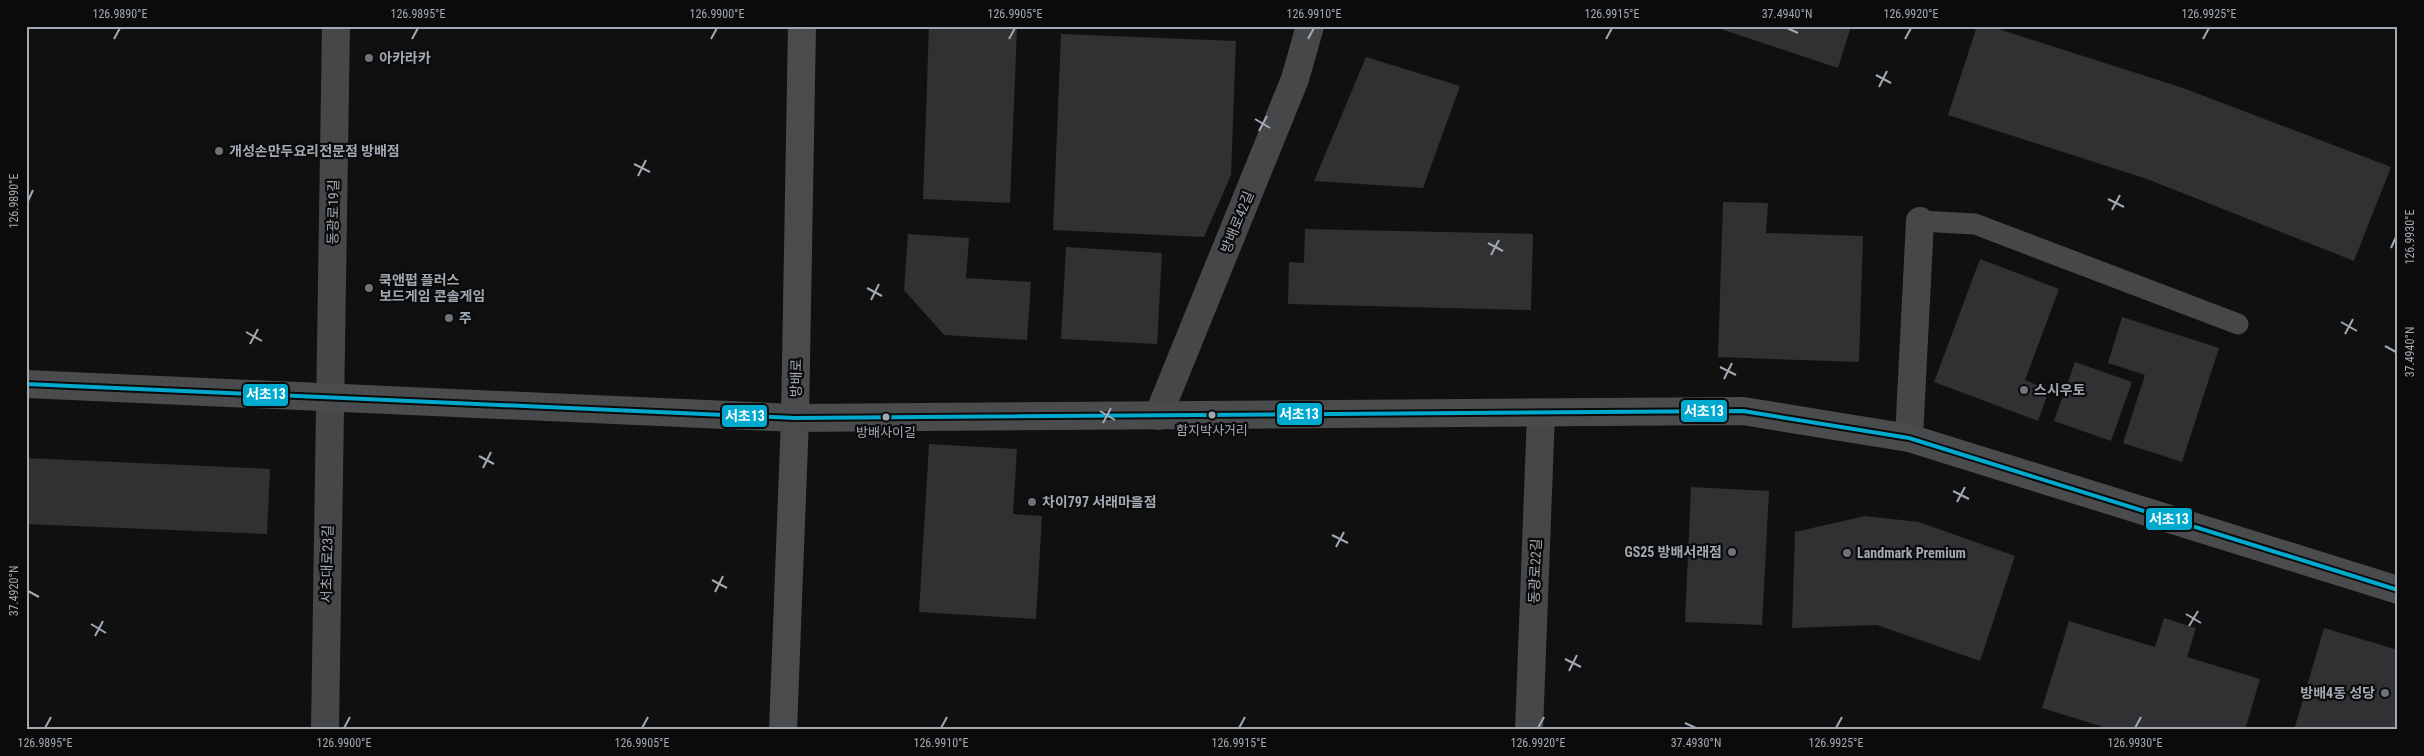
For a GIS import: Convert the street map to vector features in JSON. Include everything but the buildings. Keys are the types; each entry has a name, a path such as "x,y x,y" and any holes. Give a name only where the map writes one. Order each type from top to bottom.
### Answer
{"street":[{"name":"동광로19길","path":"330,398 336,26"},
{"name":"방배로","path":"783,730 796,418 802,26"},
{"name":"방배로42길","path":"1158,416 1295,79 1310,26"},
{"path":"1909,438 1920,221"},
{"path":"26,384 796,418 1743,411 1909,438 2398,590"},
{"name":"서초대로23길","path":"325,730 330,398"},
{"name":"동광로22길","path":"1529,730 1541,412"}],"lane":[{"path":"1920,221 1975,224 2238,324"}],"transit line":[{"name":"서초13","path":"26,384 795,418 1743,411 1909,438 2398,590"}],"place":[{"name":"아카라카","path":"369,58"},
{"name":"개성손만두요리전문점 방배점","path":"219,151"},
{"name":"쿡앤펍 플러스 보드게임 콘솔게임","path":"369,288"},
{"name":"주","path":"449,318"},
{"name":"스시우토","path":"2024,390"},
{"name":"함지박사거리","path":"1212,415"},
{"name":"방배사이길","path":"886,417"},
{"name":"차이797 서래마을점","path":"1032,502"},
{"name":"GS25 방배서래점","path":"1732,552"},
{"name":"Landmark Premium","path":"1847,553"},
{"name":"방배4동 성당","path":"2385,693"}]}
